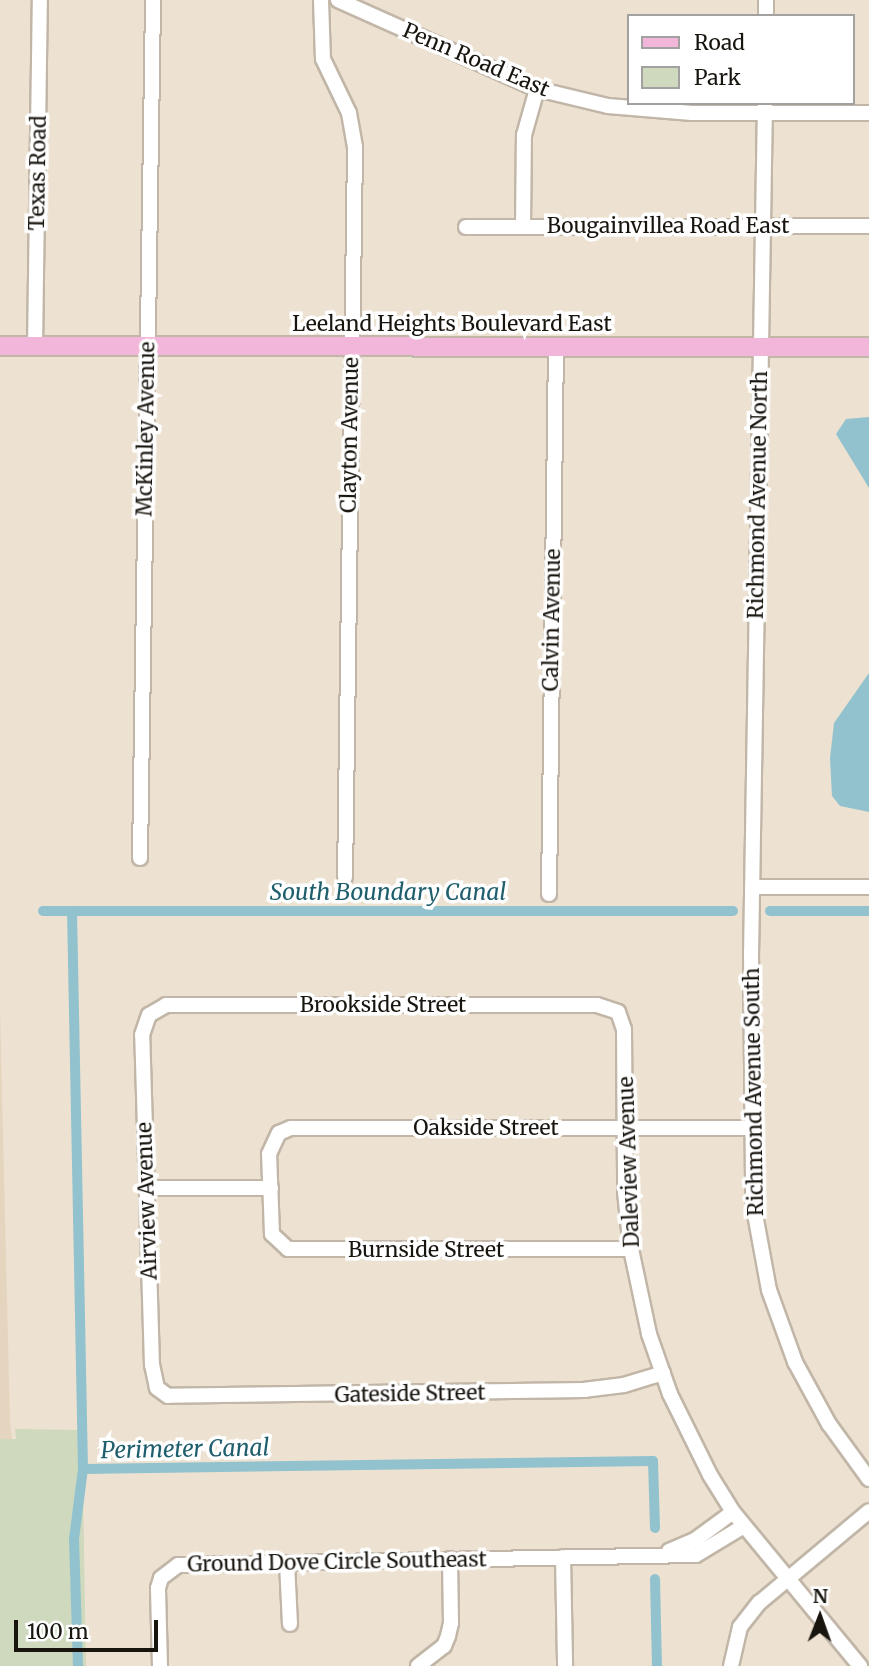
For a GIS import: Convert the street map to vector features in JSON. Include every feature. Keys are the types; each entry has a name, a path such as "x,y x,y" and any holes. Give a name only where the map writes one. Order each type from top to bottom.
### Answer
{"main road":[{"name":"Leeland Heights Boulevard East","path":"0,346 869,347"}],"street":[{"name":"Texas Road","path":"35,347 40,0"},
{"name":"McKinley Avenue","path":"140,858 153,0"},
{"name":"Clayton Avenue","path":"321,0 323,60 349,113 355,136 345,877"},
{"name":"Penn Road East","path":"338,0 537,89 635,110 764,108 869,113"},
{"path":"523,226 523,148 537,89"},
{"name":"Richmond Avenue North","path":"752,887 764,108"},
{"name":"Bougainvillea Road East","path":"467,227 869,226"},
{"name":"Calvin Avenue","path":"549,894 556,347"},
{"path":"752,887 869,887"},
{"name":"Richmond Avenue South","path":"752,887 753,1203 758,1236 782,1329 828,1424 869,1479"},
{"name":"Brookside Street","path":"149,1015 166,1005 597,1005 618,1012"},
{"name":"Daleview Avenue","path":"618,1012 624,1029 625,1192 631,1249 643,1312 678,1415 733,1512 860,1666"},
{"name":"Airview Avenue","path":"149,1015 142,1035 152,1365 157,1388"},
{"name":"Oakside Street","path":"271,1188 269,1154 272,1142 279,1133 291,1128 752,1128"},
{"path":"147,1188 271,1188"},
{"name":"Burnside Street","path":"271,1188 272,1234 288,1249 631,1249"},
{"name":"Gateside Street","path":"157,1388 168,1396 196,1398 550,1391 607,1388 663,1373"},
{"path":"732,1666 740,1627 759,1603 869,1511"},
{"path":"659,1555 695,1540 733,1512"},
{"name":"Ground Dove Circle Southeast","path":"160,1666 158,1588 169,1569 190,1563 696,1555 744,1527"},
{"path":"563,1557 565,1666"},
{"path":"418,1666 444,1646 448,1636 451,1623 450,1559"},
{"path":"287,1563 290,1624"}],"shaded area":[{"path":"0,1006 10,1422 12,1439 0,1439"}],"green space":[{"path":"15,1429 82,1430 86,1666 0,1666 0,1439 16,1439"}],"water":[{"path":"869,417 869,488 836,434 846,419"},
{"path":"869,673 869,812 840,806 832,796 830,758 834,723"}],"waterway":[{"name":"South Boundary Canal","path":"43,911 733,911"},
{"name":"Perimeter Canal","path":"72,911 83,1469 653,1461 655,1528"},
{"name":"South Boundary Canal","path":"770,911 869,911"},
{"path":"78,1666 74,1539 83,1469"},
{"name":"Perimeter Canal","path":"655,1579 657,1666"}]}
